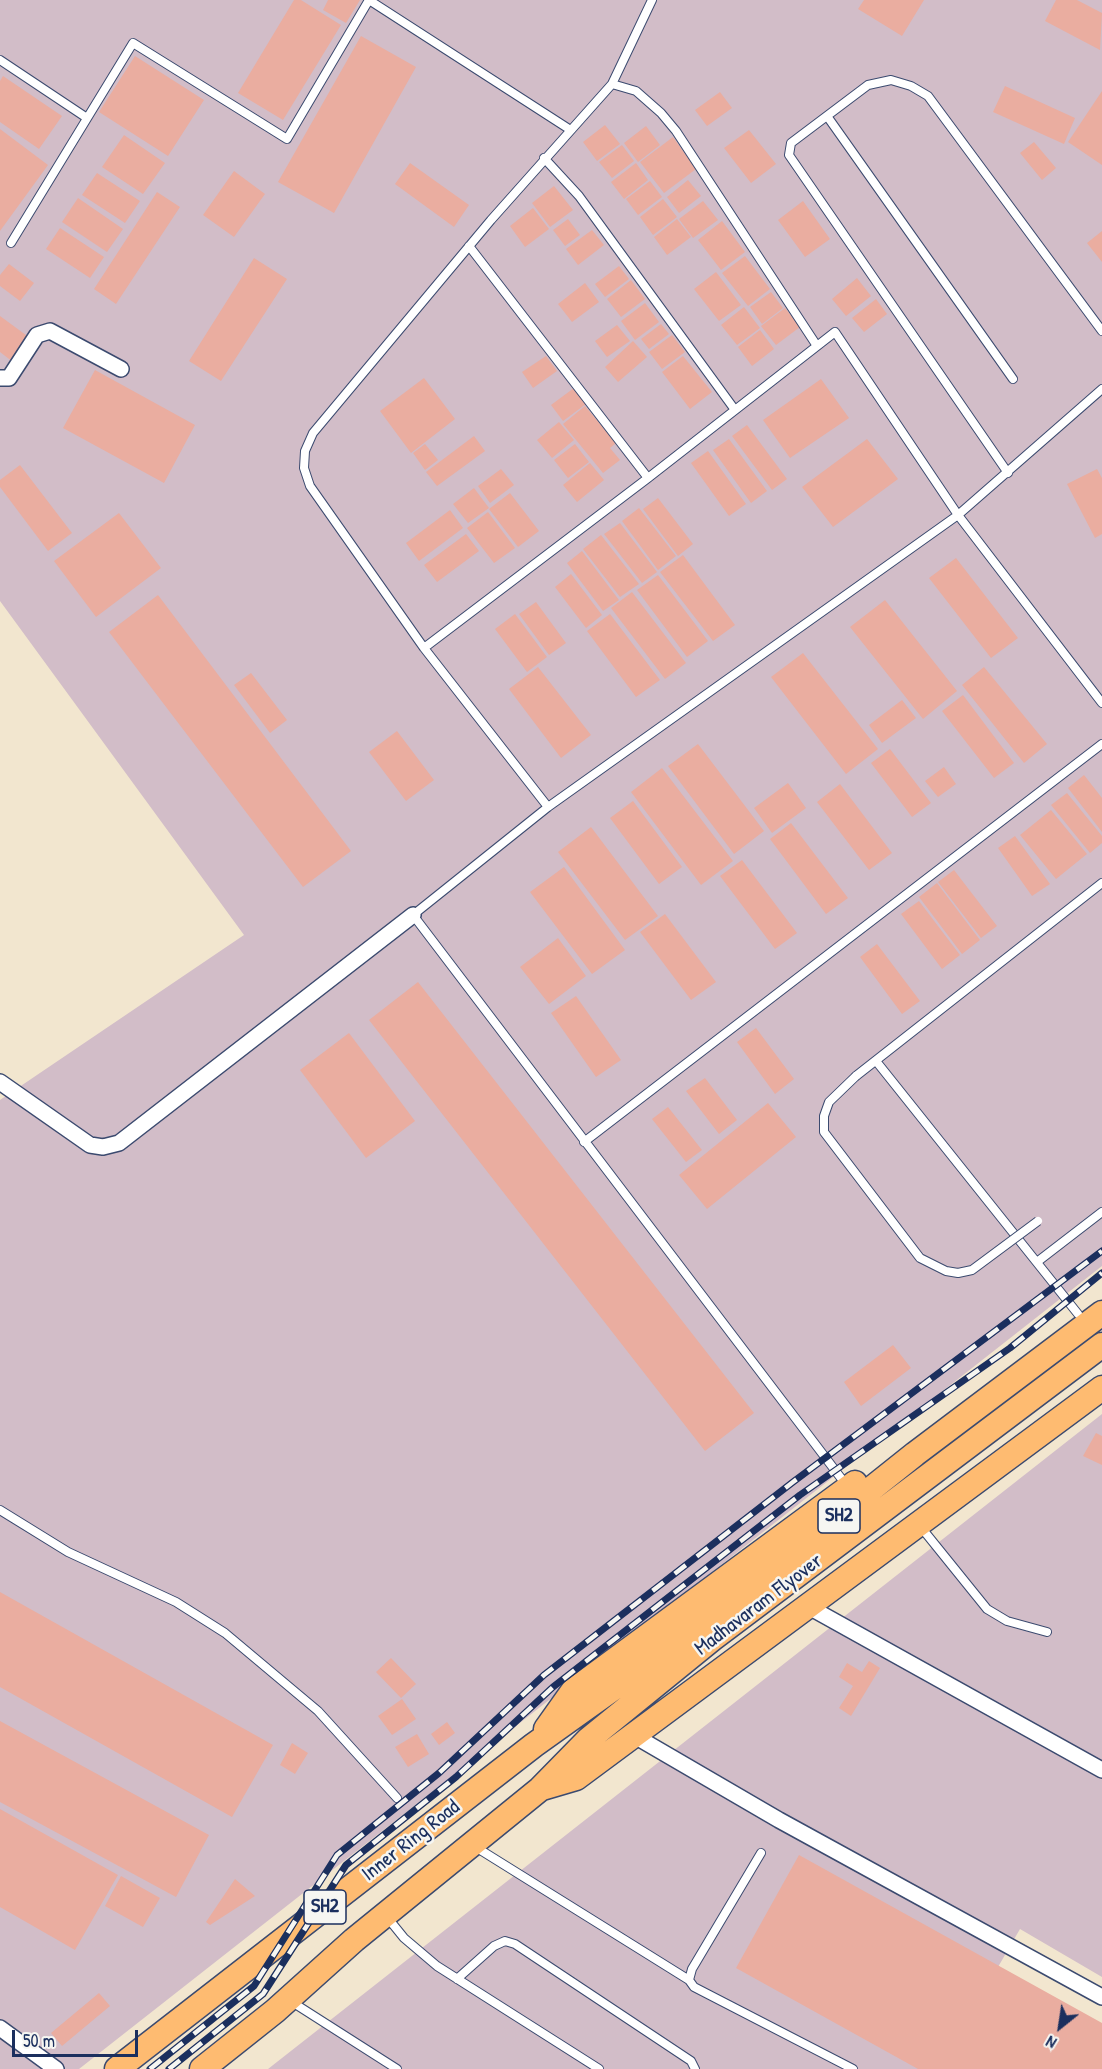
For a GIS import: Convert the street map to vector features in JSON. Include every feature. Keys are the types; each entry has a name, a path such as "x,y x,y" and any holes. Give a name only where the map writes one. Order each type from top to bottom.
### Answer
{"main road":[{"path":"534,1745 573,1691 1090,1313 1102,1295"},
{"name":"Madhavaram Flyover","path":"534,1745 688,1635 1090,1313"},
{"name":"Madhavaram Flyover","path":"540,1789 588,1739 712,1639 1102,1345"},
{"path":"540,1789 576,1778 1102,1388"},
{"name":"Inner Ring Road","path":"117,2069 534,1745"},
{"name":"Inner Ring Road","path":"202,2069 288,1999 386,1914 540,1789"}],"street":[{"path":"0,378 9,378 37,335 50,331 121,369"},
{"path":"0,1082 90,1145 103,1147 119,1143 413,915"},
{"path":"809,1607 1102,1770"},
{"path":"633,1735 779,1820 1102,1997"},
{"path":"0,2028 56,2069"}],"lane":[{"path":"11,243 133,43 287,139 369,0 569,129"},
{"path":"548,807 424,648 310,486 304,468 305,451 324,418 569,129 612,84 652,0"},
{"path":"0,60 87,118"},
{"path":"1008,473 789,155 791,143 868,85 891,80 911,86 928,96 1102,331"},
{"path":"612,84 636,91 661,113 676,131 817,346"},
{"path":"827,116 1013,379"},
{"path":"544,159 579,196 735,410"},
{"path":"469,246 648,478"},
{"path":"424,648 835,332 958,515 1102,703"},
{"path":"848,1488 413,915 548,807 958,515 1102,389"},
{"path":"584,1142 1102,744"},
{"path":"1038,1221 972,1270 958,1273 946,1271 920,1258 824,1132 824,1116 829,1102 856,1076 1102,883"},
{"path":"876,1061 1036,1262 1090,1313"},
{"path":"1036,1262 1102,1212"},
{"path":"0,1510 68,1552 176,1602 225,1633 318,1711 397,1798"},
{"path":"919,1525 987,1609 1007,1621 1047,1632"},
{"path":"472,1844 689,1980 694,1987 853,2069"},
{"path":"689,1980 692,1969 761,1853"},
{"path":"386,1914 416,1950 457,1979 599,2069"},
{"path":"457,1979 494,1946 505,1941 515,1944 691,2061 695,2069"},
{"path":"288,1999 397,2069"}],"shaded area":[{"path":"0,0 1102,0 1102,1266 79,2069 0,2069 0,1100 244,935 0,601"},
{"path":"1102,1414 1102,1977 1020,1929 939,2069 268,2069"}],"building":[{"path":"294,0 301,0 341,25 283,120 238,93"},
{"path":"328,0 360,0 346,23 323,10"},
{"path":"864,0 924,0 902,36 858,9"},
{"path":"1056,0 1077,0 1102,13 1100,50 1045,21"},
{"path":"361,36 416,67 334,213 278,182"},
{"path":"135,56 204,100 168,156 99,112"},
{"path":"3,76 62,116 39,149 0,122 0,81"},
{"path":"1005,86 1075,118 1064,144 993,112"},
{"path":"1102,91 1102,165 1068,142"},
{"path":"720,92 732,108 707,126 695,110"},
{"path":"605,125 620,144 597,161 583,142"},
{"path":"646,126 660,145 638,162 624,143"},
{"path":"0,129 48,165 0,231"},
{"path":"749,130 776,164 751,183 724,148"},
{"path":"124,135 165,163 143,194 102,167"},
{"path":"673,137 696,169 664,193 640,162"},
{"path":"1034,142 1056,168 1042,180 1020,153"},
{"path":"622,145 634,161 612,178 599,162"},
{"path":"410,163 469,205 454,227 395,184"},
{"path":"636,163 648,180 624,199 611,182"},
{"path":"234,171 265,194 234,237 203,215"},
{"path":"97,173 140,201 125,223 82,195"},
{"path":"688,180 701,196 679,213 667,197"},
{"path":"650,181 662,197 638,215 626,199"},
{"path":"554,186 573,210 550,227 532,203"},
{"path":"157,192 180,207 116,304 94,289"},
{"path":"78,198 123,229 107,252 62,222"},
{"path":"663,199 677,217 653,235 640,217"},
{"path":"703,201 718,220 693,238 679,219"},
{"path":"803,201 830,239 805,257 778,220"},
{"path":"533,208 549,229 525,247 510,226"},
{"path":"568,219 580,235 565,246 553,230"},
{"path":"677,219 691,237 667,255 654,237"},
{"path":"722,221 745,252 721,270 698,240"},
{"path":"60,228 104,257 90,278 46,249"},
{"path":"592,230 604,245 578,265 566,249"},
{"path":"1102,231 1102,262 1087,243"},
{"path":"745,256 770,289 748,306 722,273"},
{"path":"254,258 287,279 221,381 189,361"},
{"path":"9,264 34,283 20,301 0,286 0,275"},
{"path":"619,266 629,279 605,297 595,284"},
{"path":"716,272 741,305 719,321 694,289"},
{"path":"857,278 871,296 846,316 832,299"},
{"path":"631,280 645,299 621,317 607,299"},
{"path":"585,283 599,302 572,322 558,304"},
{"path":"771,292 783,308 762,324 750,307"},
{"path":"876,299 887,314 864,332 852,318"},
{"path":"645,303 659,322 635,340 621,321"},
{"path":"744,307 760,328 737,345 721,325"},
{"path":"785,308 800,327 776,345 761,326"},
{"path":"0,316 30,338 13,362 0,352"},
{"path":"661,324 669,334 649,349 641,339"},
{"path":"617,325 630,341 607,357 595,341"},
{"path":"760,330 774,349 752,366 738,347"},
{"path":"672,335 685,352 662,369 649,352"},
{"path":"633,341 647,357 618,382 605,367"},
{"path":"546,356 557,371 533,388 522,372"},
{"path":"683,356 712,392 690,409 662,372"},
{"path":"95,370 195,425 164,483 63,428"},
{"path":"424,378 455,419 411,453 380,411"},
{"path":"821,379 849,418 790,458 763,420"},
{"path":"574,388 586,404 563,421 551,405"},
{"path":"585,406 616,443 610,448 620,460 603,473 563,424"},
{"path":"559,422 574,440 552,458 537,440"},
{"path":"747,425 787,479 772,490 732,436"},
{"path":"474,436 485,451 437,486 426,472"},
{"path":"729,439 767,491 751,503 713,450"},
{"path":"867,439 898,479 833,527 802,487"},
{"path":"425,444 438,460 425,470 413,453"},
{"path":"575,444 589,462 568,478 554,460"},
{"path":"708,451 746,504 729,516 691,463"},
{"path":"590,463 604,480 577,502 563,485"},
{"path":"20,465 72,533 48,551 0,487 0,480"},
{"path":"501,469 514,485 490,503 478,486"},
{"path":"1097,469 1102,478 1102,534 1095,538 1067,484"},
{"path":"474,488 489,508 468,523 453,504"},
{"path":"510,493 539,531 518,547 489,509"},
{"path":"658,498 693,544 678,556 643,509"},
{"path":"639,508 676,556 658,570 622,521"},
{"path":"450,510 463,528 419,561 406,543"},
{"path":"488,512 515,548 494,563 467,528"},
{"path":"119,513 161,568 96,617 54,561"},
{"path":"620,523 657,572 642,583 604,534"},
{"path":"466,534 479,551 437,582 424,565"},
{"path":"601,535 639,584 620,597 583,549"},
{"path":"582,551 619,600 603,611 567,563"},
{"path":"683,555 735,625 713,641 660,572"},
{"path":"956,558 1018,638 991,658 929,578"},
{"path":"571,574 602,615 586,628 555,587"},
{"path":"658,575 708,641 687,657 637,590"},
{"path":"632,592 686,663 665,679 611,608"},
{"path":"158,595 351,851 303,887 109,632"},
{"path":"885,600 957,691 923,719 850,627"},
{"path":"536,602 566,643 549,655 519,614"},
{"path":"515,614 547,657 527,672 495,629"},
{"path":"610,614 660,680 636,697 587,631"},
{"path":"803,653 878,749 846,774 771,677"},
{"path":"538,667 591,735 561,758 509,689"},
{"path":"984,667 1047,744 1024,763 962,685"},
{"path":"251,673 287,720 270,733 234,685"},
{"path":"963,695 1014,763 994,778 942,711"},
{"path":"902,700 916,718 882,743 869,725"},
{"path":"397,731 434,780 406,801 369,752"},
{"path":"698,744 764,831 734,854 668,766"},
{"path":"890,749 931,803 912,817 871,763"},
{"path":"944,767 956,784 938,797 925,781"},
{"path":"662,768 733,861 701,885 631,792"},
{"path":"1084,775 1102,798 1102,832 1068,788"},
{"path":"788,783 806,808 772,833 754,808"},
{"path":"840,784 892,853 869,870 817,802"},
{"path":"1067,793 1102,836 1102,843 1090,853 1051,805"},
{"path":"633,801 682,867 659,884 610,818"},
{"path":"1051,810 1087,854 1056,879 1020,835"},
{"path":"791,823 848,898 826,914 770,839"},
{"path":"591,827 658,916 625,940 558,852"},
{"path":"1015,836 1050,884 1032,896 998,848"},
{"path":"742,860 797,933 775,949 720,876"},
{"path":"564,867 625,950 592,974 530,892"},
{"path":"954,870 997,926 981,938 938,882"},
{"path":"937,883 980,940 962,954 919,897"},
{"path":"919,901 960,955 942,969 901,914"},
{"path":"665,914 716,982 691,1000 640,932"},
{"path":"558,938 586,976 549,1004 520,967"},
{"path":"877,944 920,1001 902,1014 860,957"},
{"path":"418,982 754,1413 705,1451 369,1020"},
{"path":"576,996 621,1060 596,1077 551,1013"},
{"path":"756,1028 794,1079 775,1094 737,1042"},
{"path":"349,1033 415,1121 366,1158 300,1070"},
{"path":"705,1078 737,1120 719,1134 686,1091"},
{"path":"768,1103 796,1137 707,1209 679,1175"},
{"path":"668,1107 702,1150 686,1162 652,1119"},
{"path":"893,1345 911,1368 861,1406 844,1382"},
{"path":"1096,1433 1102,1436 1102,1465 1083,1456"},
{"path":"0,1592 273,1745 232,1817 0,1687"},
{"path":"391,1658 416,1684 401,1698 376,1672"},
{"path":"869,1661 880,1668 851,1716 839,1708 853,1686 839,1677 847,1663 862,1672"},
{"path":"402,1699 416,1719 392,1735 378,1716"},
{"path":"0,1721 209,1835 176,1897 0,1802"},
{"path":"447,1722 455,1733 439,1745 431,1734"},
{"path":"417,1734 429,1754 408,1767 395,1747"},
{"path":"292,1743 308,1753 295,1774 280,1765"},
{"path":"0,1809 118,1875 75,1950 0,1907"},
{"path":"799,1855 1102,2023 1102,2069 918,2069 736,1968"},
{"path":"121,1876 160,1898 143,1927 105,1906"},
{"path":"235,1879 255,1896 210,1925 206,1922"},
{"path":"99,1993 110,2006 62,2046 51,2033"}],"railway":[{"path":"150,2069 254,1986 337,1855 439,1773 544,1675 793,1482 1102,1251"},
{"path":"169,2069 263,1994 346,1865 456,1777 553,1687 800,1495 1010,1348 1102,1273"}]}
